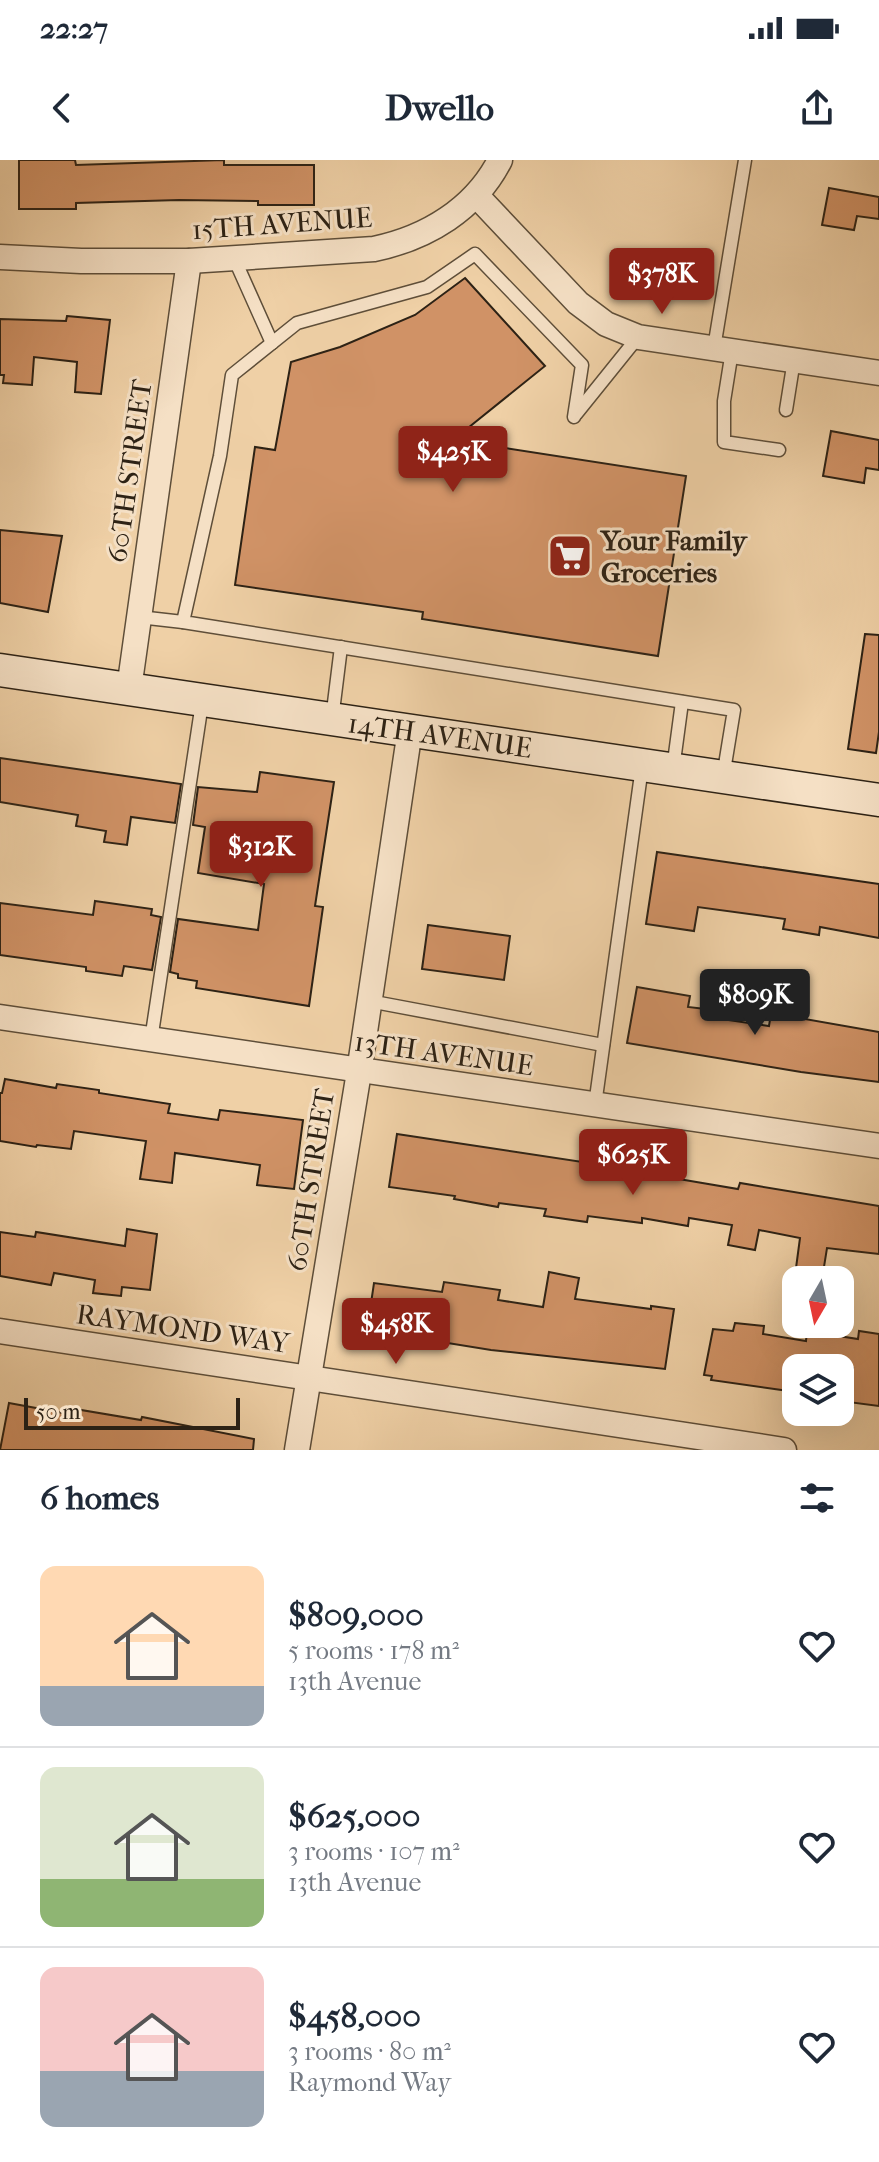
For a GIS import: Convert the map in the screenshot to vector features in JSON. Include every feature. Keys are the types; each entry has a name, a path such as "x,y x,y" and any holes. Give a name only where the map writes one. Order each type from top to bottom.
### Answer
{"street":[{"path":"500,160 476,195 578,303 606,324 638,337 879,373"},
{"name":"15TH AVENUE","path":"0,257 189,261 374,249 394,245 429,231 450,218 476,195"},
{"name":"60TH STREET","path":"129,689 189,261"},
{"name":"14TH AVENUE","path":"0,670 879,800"},
{"name":"60TH STREET","path":"297,1450 359,1072 410,730"},
{"name":"13TH AVENUE","path":"0,1017 879,1146"},
{"name":"RAYMOND WAY","path":"0,1331 784,1450"}],"lane":[{"path":"745,160 723,350 724,442 779,450"},
{"path":"183,622 220,456 232,375 297,323 427,287 475,254 582,365 574,417 638,337"},
{"path":"234,258 272,343"},
{"path":"786,410 794,360"},
{"path":"139,617 734,710 723,777"},
{"path":"332,719 341,647"},
{"path":"151,1040 203,700"},
{"path":"595,1105 603,1045 657,767 682,702"},
{"path":"369,1001 603,1045"}],"building":[{"path":"19,160 75,160 76,165 224,160 224,165 314,165 314,205 179,200 76,203 76,209 19,209"},
{"path":"829,188 879,197 879,219 857,216 854,230 822,225"},
{"path":"465,278 545,366 453,440 686,476 658,656 422,619 423,612 235,585 255,447 275,450 291,362 340,347 415,315"},
{"path":"67,316 110,320 101,394 75,392 77,362 34,357 32,385 3,383 4,375 0,375 0,319 66,321"},
{"path":"831,431 879,440 879,470 866,468 864,483 823,476"},
{"path":"0,530 62,536 48,612 0,603"},
{"path":"865,634 879,635 879,732 876,753 848,749"},
{"path":"0,758 181,784 175,823 131,817 127,845 104,842 106,831 76,826 78,815 0,802"},
{"path":"260,772 334,782 315,906 323,907 309,1006 196,988 197,981 178,978 178,974 170,972 178,919 258,930 264,884 198,873 205,827 193,825 198,787 257,792"},
{"path":"657,852 879,884 879,938 820,927 819,935 783,929 785,919 698,907 694,931 646,924"},
{"path":"95,901 152,909 151,915 161,917 152,970 124,966 122,976 86,971 86,967 0,955 0,903 93,915"},
{"path":"428,925 510,936 504,980 422,969"},
{"path":"637,987 690,996 688,1007 722,1011 721,1019 769,1026 773,1000 801,1005 799,1018 879,1032 879,1082 627,1043"},
{"path":"5,1079 56,1088 57,1084 99,1090 99,1093 170,1104 168,1113 218,1120 220,1110 303,1120 294,1189 257,1185 260,1165 175,1153 172,1183 140,1179 146,1141 74,1131 71,1149 0,1141 0,1093"},
{"path":"397,1134 649,1172 738,1189 740,1183 879,1206 879,1254 827,1248 824,1266 796,1266 800,1238 759,1230 755,1250 728,1245 732,1225 689,1218 688,1226 642,1218 642,1223 588,1216 587,1222 544,1216 546,1209 499,1203 498,1207 454,1199 455,1196 389,1187"},
{"path":"127,1229 157,1234 150,1290 122,1287 121,1296 93,1293 95,1280 54,1273 51,1285 0,1276 0,1232 35,1237 36,1232 125,1246"},
{"path":"549,1272 579,1278 575,1299 674,1309 665,1369 491,1350 367,1330 374,1283 442,1292 444,1282 500,1290 498,1300 543,1307"},
{"path":"735,1323 764,1326 763,1334 806,1341 806,1338 858,1339 859,1331 879,1334 879,1406 854,1403 854,1354 782,1354 782,1390 711,1380 712,1376 704,1375 713,1329 733,1331"},
{"path":"9,1403 74,1415 75,1409 141,1420 142,1417 254,1439 253,1450 0,1450"}],"place":[{"name":"Your Family Groceries","path":"570,556"}]}
